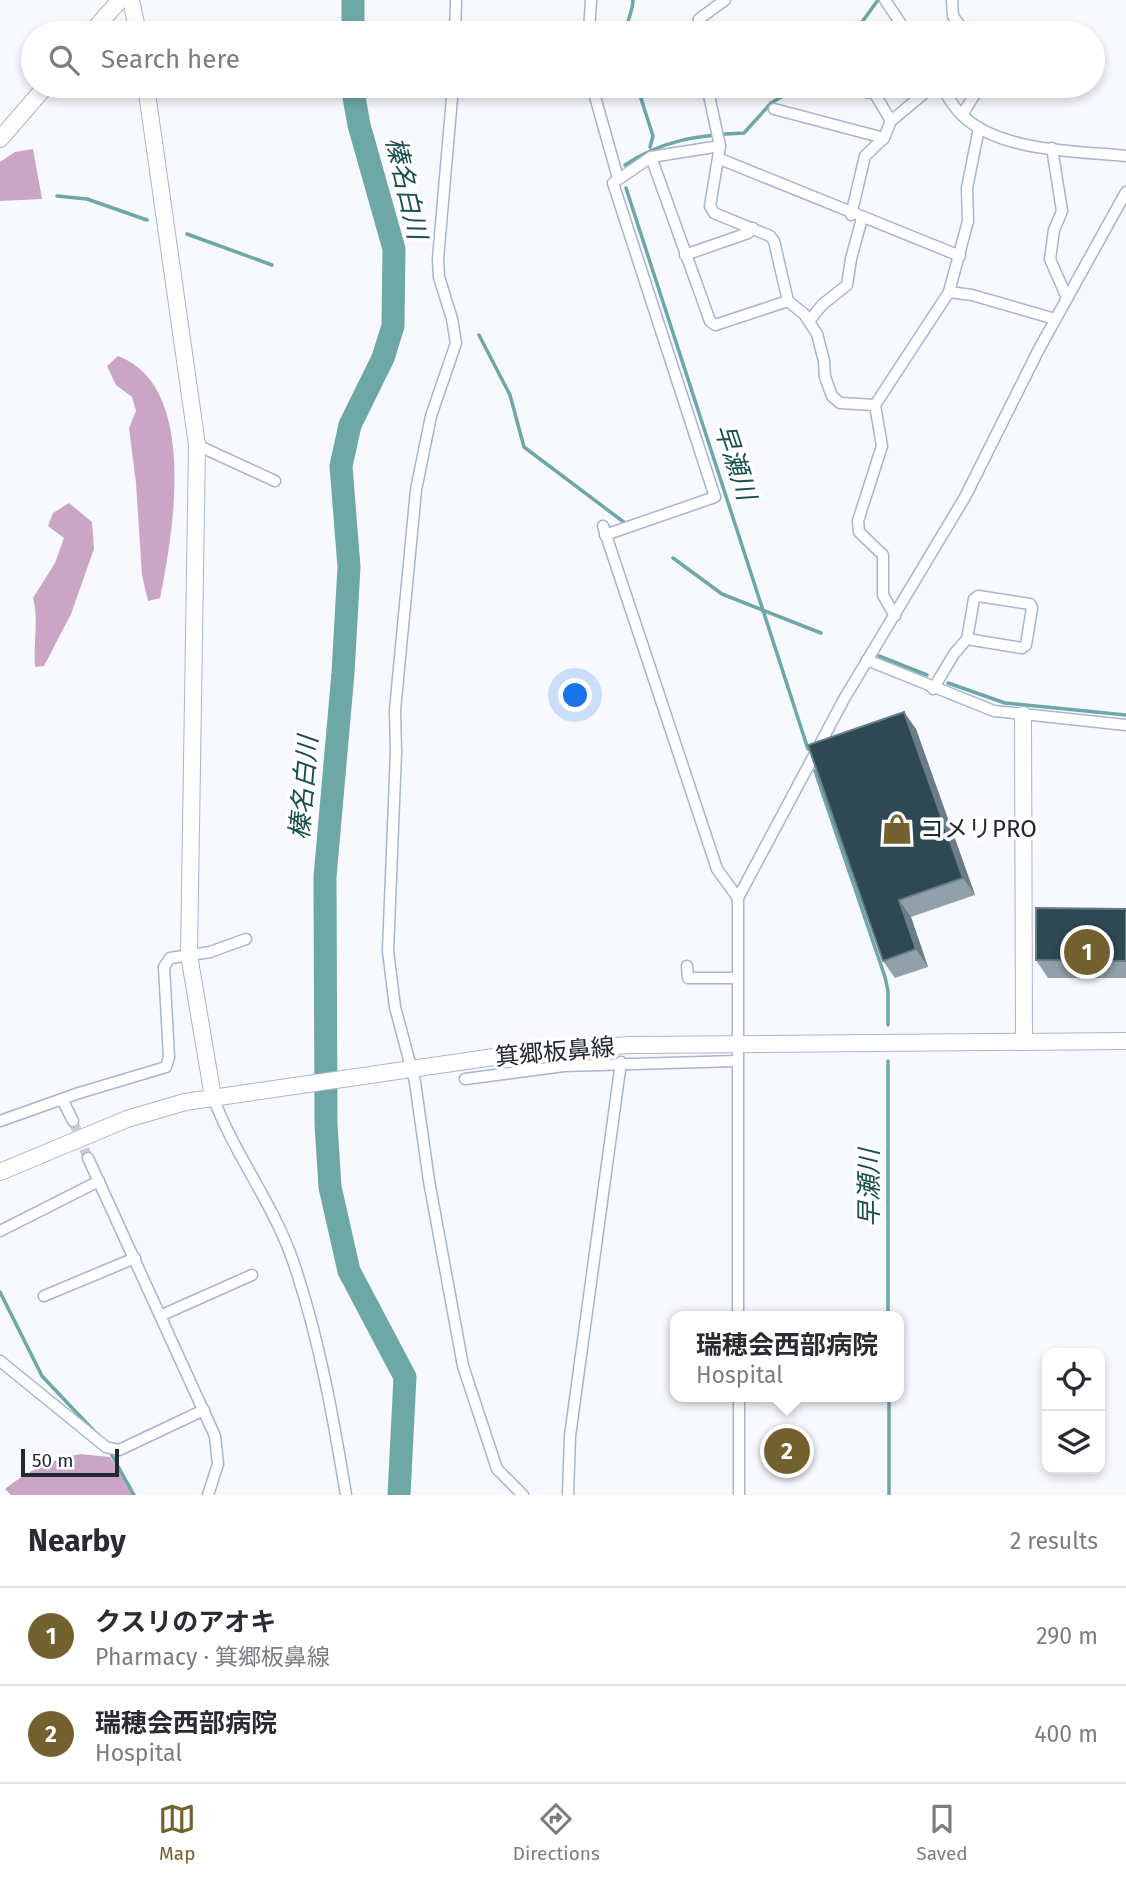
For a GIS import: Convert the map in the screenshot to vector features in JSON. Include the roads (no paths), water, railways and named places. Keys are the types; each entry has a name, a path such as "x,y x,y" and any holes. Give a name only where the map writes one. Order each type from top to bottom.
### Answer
{"street":[{"path":"102,21 120,0"},
{"path":"131,0 135,21"},
{"path":"455,21 456,0"},
{"path":"590,21 591,0"},
{"path":"699,21 725,0"},
{"path":"885,0 899,21"},
{"path":"952,0 953,16 957,21"},
{"path":"0,139 36,98"},
{"path":"148,98 197,445 189,955 214,1097 293,1259 327,1378 346,1495"},
{"path":"452,98 438,259 439,277 453,319 456,343 431,416 416,490 395,710 396,752 388,951 395,1007 463,1366 497,1469 523,1495"},
{"path":"595,98 618,178"},
{"path":"709,98 720,146 720,159 710,206 714,214 770,236 774,242 788,301 809,321 821,347 825,377 832,396 840,403 875,405"},
{"path":"877,98 891,121"},
{"path":"809,321 822,305 847,285 865,156 884,138 891,121 919,98"},
{"path":"950,98 962,115 979,128 1019,144 1126,156"},
{"path":"962,115 973,98"},
{"path":"774,108 884,138"},
{"path":"895,616 883,595 883,555 859,532 858,521 882,446 875,405 949,292 968,221 967,188 972,152 979,128"},
{"path":"720,146 651,156 613,183 715,497 604,531 717,869 738,898"},
{"path":"1052,148 1062,211 1054,230 1050,259 1067,298"},
{"path":"651,156 710,321 715,325 788,301"},
{"path":"720,159 960,256"},
{"path":"738,1311 738,898 867,660 965,497 1055,318 1126,192"},
{"path":"685,255 748,233 752,228"},
{"path":"949,292 972,295 1055,318"},
{"path":"197,445 275,481"},
{"path":"933,689 954,654 967,639 974,599 978,596 1030,604 1032,608 1026,645 1022,648 967,639"},
{"path":"867,660 933,689 994,711 1126,726"},
{"path":"1023,715 1024,1042"},
{"path":"0,1121 166,1067 169,1057 163,967 170,958 246,939"},
{"path":"687,966 688,978 736,978"},
{"name":"箕郷板鼻線","path":"0,1172 127,1119 185,1102 407,1069 577,1048 736,1043 1126,1041"},
{"path":"465,1079 564,1066 621,1062 736,1061"},
{"path":"568,1495 570,1436 621,1062"},
{"path":"62,1099 73,1121"},
{"path":"88,1158 215,1436 218,1464 208,1495"},
{"path":"0,1231 99,1181"},
{"path":"44,1296 135,1258"},
{"path":"162,1315 252,1275"},
{"path":"0,1360 106,1447 119,1450 204,1410"},
{"path":"739,1402 739,1495"}],"waterway":[{"name":"榛名白川","path":"353,0 353,21"},
{"path":"628,21 633,0"},
{"name":"早瀬川","path":"863,21 878,0"},
{"name":"榛名白川","path":"354,98 359,125 394,249 393,326 383,358 350,425 341,466 349,567 343,673 325,877 326,1124 330,1187 349,1271 405,1377 399,1495"},
{"path":"641,98 653,136 650,147"},
{"name":"早瀬川","path":"625,165 667,144 712,135 744,133 771,103 780,98"},
{"name":"早瀬川","path":"626,188 808,749"},
{"path":"57,196 87,199 147,220"},
{"path":"187,234 272,265"},
{"path":"479,335 510,395 524,447 625,523"},
{"path":"673,558 722,594 821,633"},
{"path":"879,656 927,675"},
{"path":"948,683 1005,703 1126,715"},
{"name":"早瀬川","path":"815,771 885,977 888,991 888,1025"},
{"name":"早瀬川","path":"888,1061 888,1311"},
{"path":"0,1292 42,1376 94,1431"},
{"name":"早瀬川","path":"889,1402 889,1495"},
{"path":"109,1450 134,1495"}],"tunnel":[{"path":"73,1121 88,1158"}],"place":[{"name":"コメリPRO","path":"897,829"},
{"name":"クスリのアオキ","path":"1087,952"},
{"name":"瑞穂会西部病院","path":"787,1451"}]}
